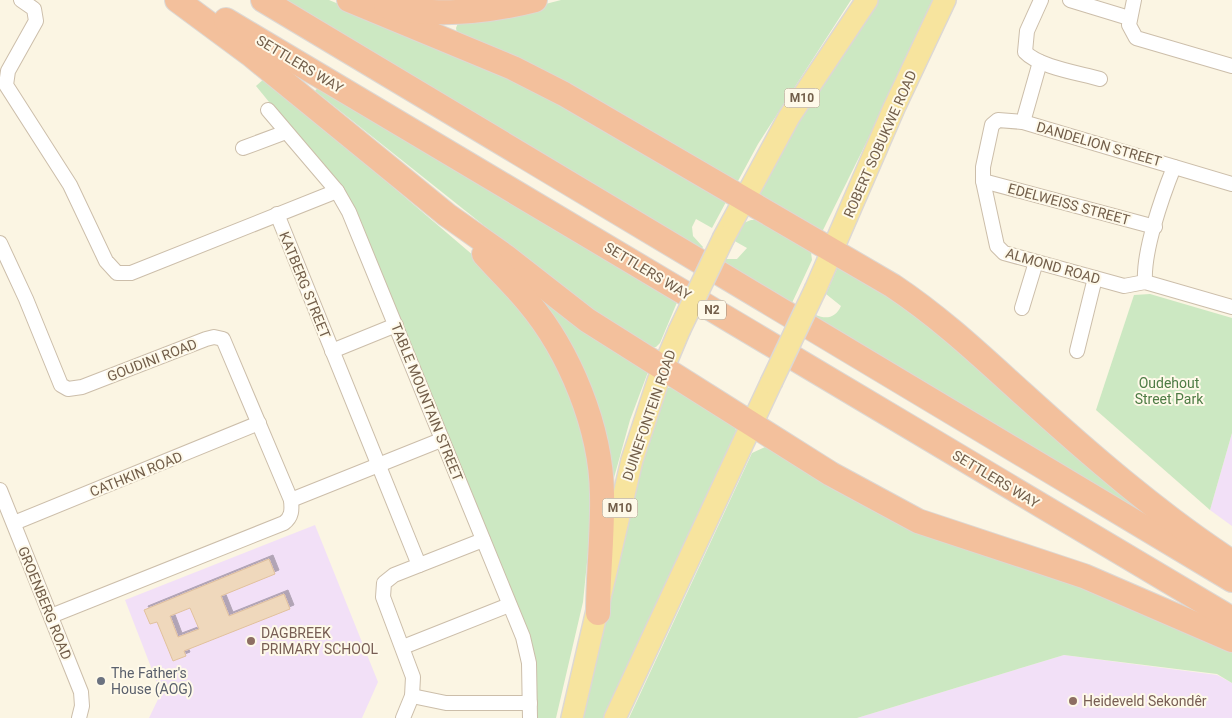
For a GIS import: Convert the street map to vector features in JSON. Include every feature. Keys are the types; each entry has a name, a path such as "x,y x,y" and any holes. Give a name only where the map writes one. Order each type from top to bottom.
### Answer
{"highway":[{"path":"177,0 258,60 447,215 505,256 587,320 831,474 918,521 1084,576 1232,640"},
{"name":"SETTLERS WAY","path":"192,0 1232,619"},
{"name":"N2","path":"263,0 1232,580"},
{"path":"349,0 513,68 603,116 893,286 946,324 1078,442 1199,540 1232,562"},
{"path":"358,0 391,7 445,12 492,9 535,0"},
{"path":"447,215 528,303 552,336 586,407 596,442 602,484 598,613"}],"main road":[{"name":"M10","path":"743,199 790,117 867,0"},
{"name":"ROBERT SOBUKWE ROAD","path":"752,424 816,288 894,108 945,0"},
{"name":"DUINEFONTEIN ROAD","path":"572,718 598,613 626,484 663,369 679,331 743,199"},
{"path":"615,718 752,424"}],"street":[{"name":"KATBERG STREET","path":"21,0 34,9 36,21 8,71 6,85 70,185 112,269 124,275 277,214 419,565"},
{"path":"1041,0 1027,31 1024,46 1025,52 1030,58 1040,62 1100,80"},
{"path":"1070,0 1129,18"},
{"path":"1134,0 1129,18 1131,32 1141,40 1232,66"},
{"path":"1023,122 1040,62"},
{"name":"TABLE MOUNTAIN STREET","path":"268,110 337,192 349,212 527,650 530,718"},
{"name":"DANDELION STREET","path":"992,125 998,120 1023,122 1232,184"},
{"name":"ALMOND ROAD","path":"992,125 982,181 985,200 999,250 1124,286 1144,282"},
{"path":"243,148 286,132"},
{"path":"1174,167 1155,227 1144,274 1144,282 1232,307"},
{"name":"EDELWEISS STREET","path":"982,181 1155,227"},
{"path":"277,214 337,192"},
{"name":"GOUDINI ROAD","path":"0,244 64,387 75,390 206,339 219,337 223,339 291,500"},
{"path":"1022,308 1036,262"},
{"path":"1077,351 1095,278"},
{"path":"332,351 396,325"},
{"name":"CATHKIN ROAD","path":"14,523 259,423"},
{"path":"50,616 284,523 291,513 291,500 442,440"},
{"name":"GROENBERG ROAD","path":"0,490 81,692 82,706 79,718"},
{"path":"403,718 412,696 413,677 383,597 383,587 390,577 483,540"},
{"path":"403,647 509,605"},
{"path":"412,696 446,703 530,703"}],"shaded area":[{"path":"1232,433 1232,526 1210,510"},
{"name":"DAGBREEK PRIMARY SCHOOL","path":"315,525 378,682 362,718 149,718 161,693 125,600"},
{"name":"Heideveld Sekondêr","path":"1064,655 1217,675 1232,683 1232,718 857,718"}],"green space":[{"path":"283,0 329,0 513,76 726,202 712,228 696,219 692,227 693,236 703,247 701,250"},
{"path":"561,0 851,0 758,144 738,181 734,182 600,101 542,71 457,34 456,28 458,23 499,16"},
{"path":"876,0 937,0 822,232 756,196 767,169"},
{"path":"265,78 474,256 547,341 581,419 594,493 583,602 556,718 534,718 522,627 354,206 256,86"},
{"path":"320,85 678,300 660,343 656,347 649,347 570,294 315,91"},
{"path":"757,220 811,252 812,260 791,305 719,261 721,259 737,259 747,248 731,239 741,224"},
{"path":"839,264 906,303 1137,504 1135,508 815,317 816,315 827,317 834,315 841,306 826,294"},
{"path":"528,288 648,372 630,420 612,485"},
{"name":"Oudehout Street Park","path":"1150,294 1232,318 1232,433 1210,510 1096,410 1134,295"},
{"path":"671,387 734,426 737,432 728,456 725,455 604,718 581,718 599,648 629,499 665,389"},
{"path":"765,447 1232,647 1232,683 1217,674 1064,655 857,718 629,718 752,453"}],"building":[{"path":"269,559 275,574 221,596 229,616 284,594 290,609 184,651 186,656 173,661 157,622 150,624 144,610","holes":["190,608 199,629 178,637 170,616"]}],"place":[{"name":"DAGBREEK PRIMARY SCHOOL","path":"251,641"},
{"name":"The Father's House (AOG)","path":"101,681"},
{"name":"Heideveld Sekondêr","path":"1073,701"}]}
